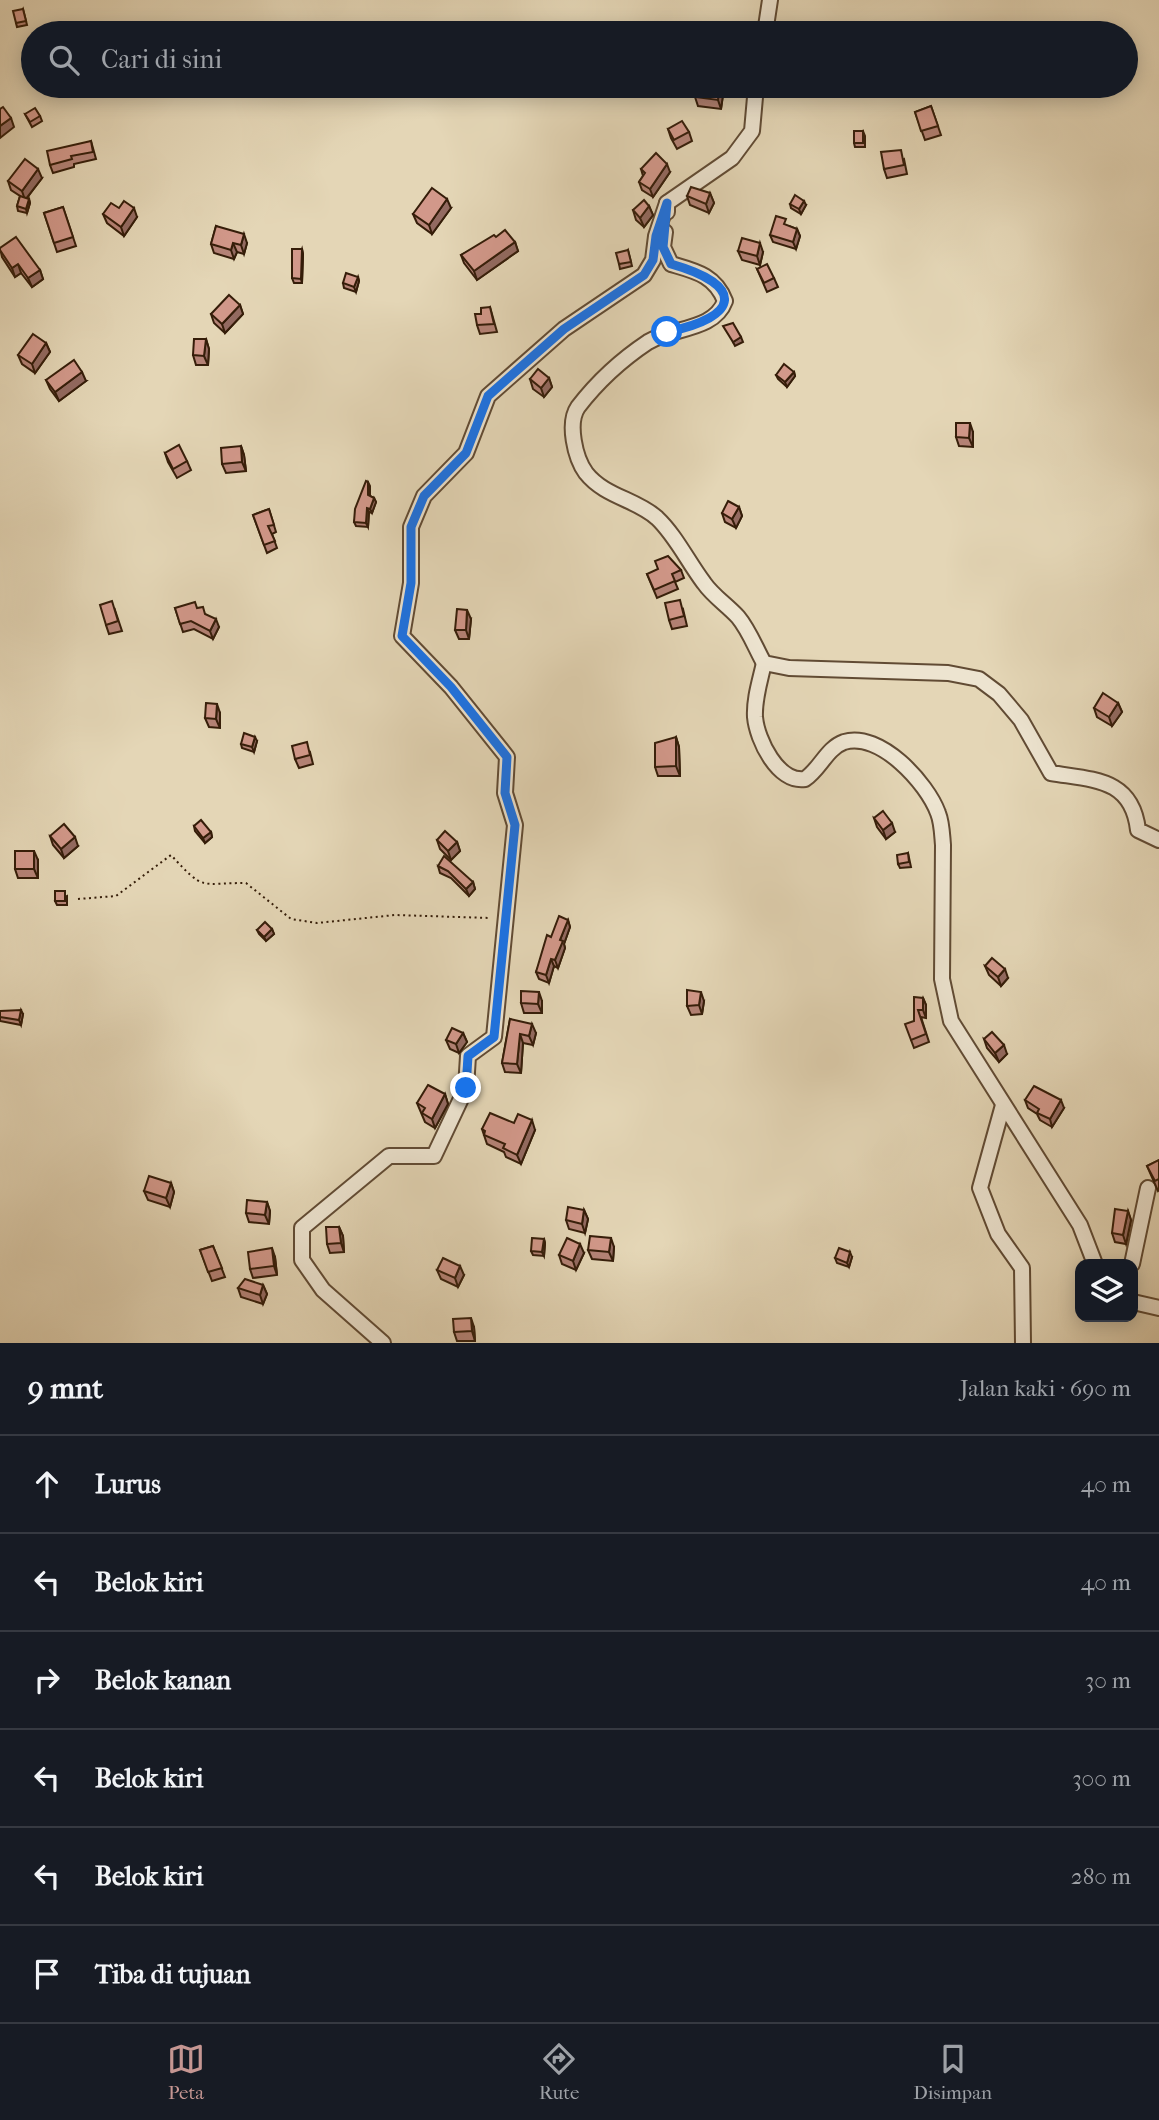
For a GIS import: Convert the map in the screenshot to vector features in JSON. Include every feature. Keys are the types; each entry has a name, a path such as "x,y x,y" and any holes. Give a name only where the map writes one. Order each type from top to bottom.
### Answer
{"street":[{"path":"767,21 770,0"},
{"path":"383,1343 323,1290 302,1260 302,1228 389,1156 434,1156 466,1088 468,1056 494,1037 515,825 505,793 507,757 451,687 402,636 411,583 411,527 424,496 466,453 488,396 564,329 644,275 653,260 656,236 667,203 732,158 751,131 755,98"},
{"path":"667,203 663,247 671,264 710,277 720,288 725,301 722,310 700,324 667,332 652,340 629,356 592,389 575,412 576,446 585,471 604,490 656,517 709,590 738,618 764,663 755,718 762,742 783,772 795,780 805,779 834,747 857,740 875,746 896,760 923,785 941,822 942,979 945,1001 961,1041 1080,1225 1093,1259"},
{"path":"764,663 789,668 948,673 979,679 999,694 1021,720 1051,773 1099,780 1113,786 1132,804 1138,830 1159,840"},
{"path":"1003,1105 980,1188 998,1234 1022,1268 1023,1343"},
{"path":"1133,1259 1149,1188"},
{"path":"1138,1303 1159,1308"}],"path":[{"path":"78,899 116,896 171,855 194,880 210,886 246,883 291,919 317,923 396,915 444,915 481,920 505,915"}],"building":[{"path":"23,9 26,21 16,23 13,11"},
{"path":"931,106 938,126 921,131 915,112"},
{"path":"3,107 11,118 0,126 0,109"},
{"path":"35,108 40,116 30,122 25,114"},
{"path":"682,121 689,132 674,140 668,129"},
{"path":"854,131 863,131 863,143 854,143"},
{"path":"91,141 93,152 71,156 72,159 50,165 47,151"},
{"path":"901,150 904,165 884,169 881,152"},
{"path":"656,153 667,164 650,189 639,182 645,173 641,169"},
{"path":"25,159 38,169 22,191 8,181"},
{"path":"691,187 710,193 706,204 687,196"},
{"path":"432,188 447,199 429,225 413,214"},
{"path":"795,195 804,201 799,209 790,204"},
{"path":"20,196 29,199 26,209 17,206"},
{"path":"644,200 649,206 640,218 633,210"},
{"path":"124,201 134,208 121,227 103,214 111,203 119,208"},
{"path":"63,207 73,237 54,243 44,213"},
{"path":"776,216 786,219 784,224 797,229 793,242 770,235"},
{"path":"216,226 244,234 241,245 233,243 231,250 211,244"},
{"path":"505,230 515,242 474,271 461,255"},
{"path":"16,237 40,270 28,278 18,264 12,268 0,250"},
{"path":"742,238 760,243 757,256 738,251"},
{"path":"292,249 302,249 301,279 292,278"},
{"path":"628,250 631,262 619,264 616,253"},
{"path":"767,264 774,278 764,283 757,269"},
{"path":"346,273 358,277 354,287 343,283"},
{"path":"229,295 240,305 222,324 211,314"},
{"path":"490,307 494,324 477,325 475,314 481,314 481,308"},
{"path":"733,323 741,337 733,342 723,326"},
{"path":"33,334 46,343 32,364 18,355"},
{"path":"194,339 206,339 204,356 193,355"},
{"path":"74,360 82,372 55,392 46,380"},
{"path":"784,364 794,372 785,382 776,375"},
{"path":"538,369 549,378 541,388 530,379"},
{"path":"956,423 970,423 969,438 956,437"},
{"path":"179,445 187,461 173,469 165,453"},
{"path":"241,446 242,462 222,464 221,448"},
{"path":"366,481 368,495 374,498 370,509 367,508 366,523 354,522 355,509"},
{"path":"728,501 739,507 732,519 722,513"},
{"path":"269,509 274,525 268,526 275,541 264,545 253,515"},
{"path":"668,556 681,570 672,574 675,581 654,590 647,574 658,569 655,561"},
{"path":"680,600 684,616 669,620 665,603"},
{"path":"112,601 118,621 106,625 100,605"},
{"path":"195,602 197,608 203,607 205,614 216,619 210,631 191,621 180,624 175,608"},
{"path":"457,609 467,610 466,630 455,630"},
{"path":"1103,693 1118,703 1109,717 1094,708"},
{"path":"206,703 217,704 216,719 205,718"},
{"path":"244,733 255,737 252,747 241,744"},
{"path":"676,737 676,766 655,767 655,743"},
{"path":"307,742 310,755 295,759 292,746"},
{"path":"883,811 892,823 883,830 874,818"},
{"path":"201,820 211,832 203,838 194,826"},
{"path":"64,824 75,837 61,849 50,836"},
{"path":"445,831 457,842 448,851 437,840"},
{"path":"15,851 34,851 34,869 15,869"},
{"path":"908,853 909,862 898,864 897,855"},
{"path":"444,856 473,882 466,889 448,871 438,866"},
{"path":"55,891 65,891 65,901 55,901"},
{"path":"559,916 568,920 560,940 563,941 555,960 551,959 546,975 536,972 547,935 551,937"},
{"path":"265,922 272,929 264,937 257,930"},
{"path":"992,958 1005,969 998,977 985,966"},
{"path":"687,990 701,992 699,1005 687,1006"},
{"path":"521,991 539,992 538,1004 521,1003"},
{"path":"914,997 923,998 923,1010 918,1010 926,1034 911,1040 905,1024 914,1021"},
{"path":"21,1010 19,1020 0,1017 0,1011"},
{"path":"510,1019 532,1024 529,1036 520,1034 517,1064 502,1063"},
{"path":"452,1028 463,1033 456,1044 446,1040"},
{"path":"992,1032 1004,1045 995,1053 984,1039"},
{"path":"428,1085 445,1094 432,1119 422,1113 425,1108 417,1103"},
{"path":"1034,1086 1061,1100 1050,1119 1037,1113 1039,1109 1025,1100"},
{"path":"490,1113 514,1123 518,1114 532,1120 517,1155 503,1148 505,1144 484,1135 485,1131 482,1129"},
{"path":"1159,1160 1159,1179 1155,1181 1147,1166"},
{"path":"149,1176 171,1183 166,1198 144,1191"},
{"path":"247,1200 267,1202 265,1215 246,1213"},
{"path":"568,1207 584,1210 582,1224 566,1220"},
{"path":"1115,1209 1128,1211 1123,1235 1112,1233"},
{"path":"326,1227 339,1227 341,1243 327,1244"},
{"path":"590,1236 611,1238 609,1252 588,1250"},
{"path":"532,1238 544,1239 542,1252 531,1251"},
{"path":"567,1238 580,1244 573,1261 559,1255"},
{"path":"213,1246 222,1268 208,1272 200,1250"},
{"path":"272,1248 274,1266 250,1269 248,1252"},
{"path":"839,1248 850,1252 847,1263 835,1258"},
{"path":"443,1258 460,1266 455,1278 437,1270"},
{"path":"245,1279 263,1285 260,1295 238,1288"},
{"path":"471,1318 472,1331 454,1332 453,1319"}],"route":[{"path":"466,1088 468,1056 494,1037 515,825 505,793 507,757 451,687 402,636 411,583 411,527 424,496 466,453 488,396 564,329 644,275 653,260 656,236 667,203 663,247 671,264 710,277 720,288 725,301 722,310 700,324 667,332"}]}
